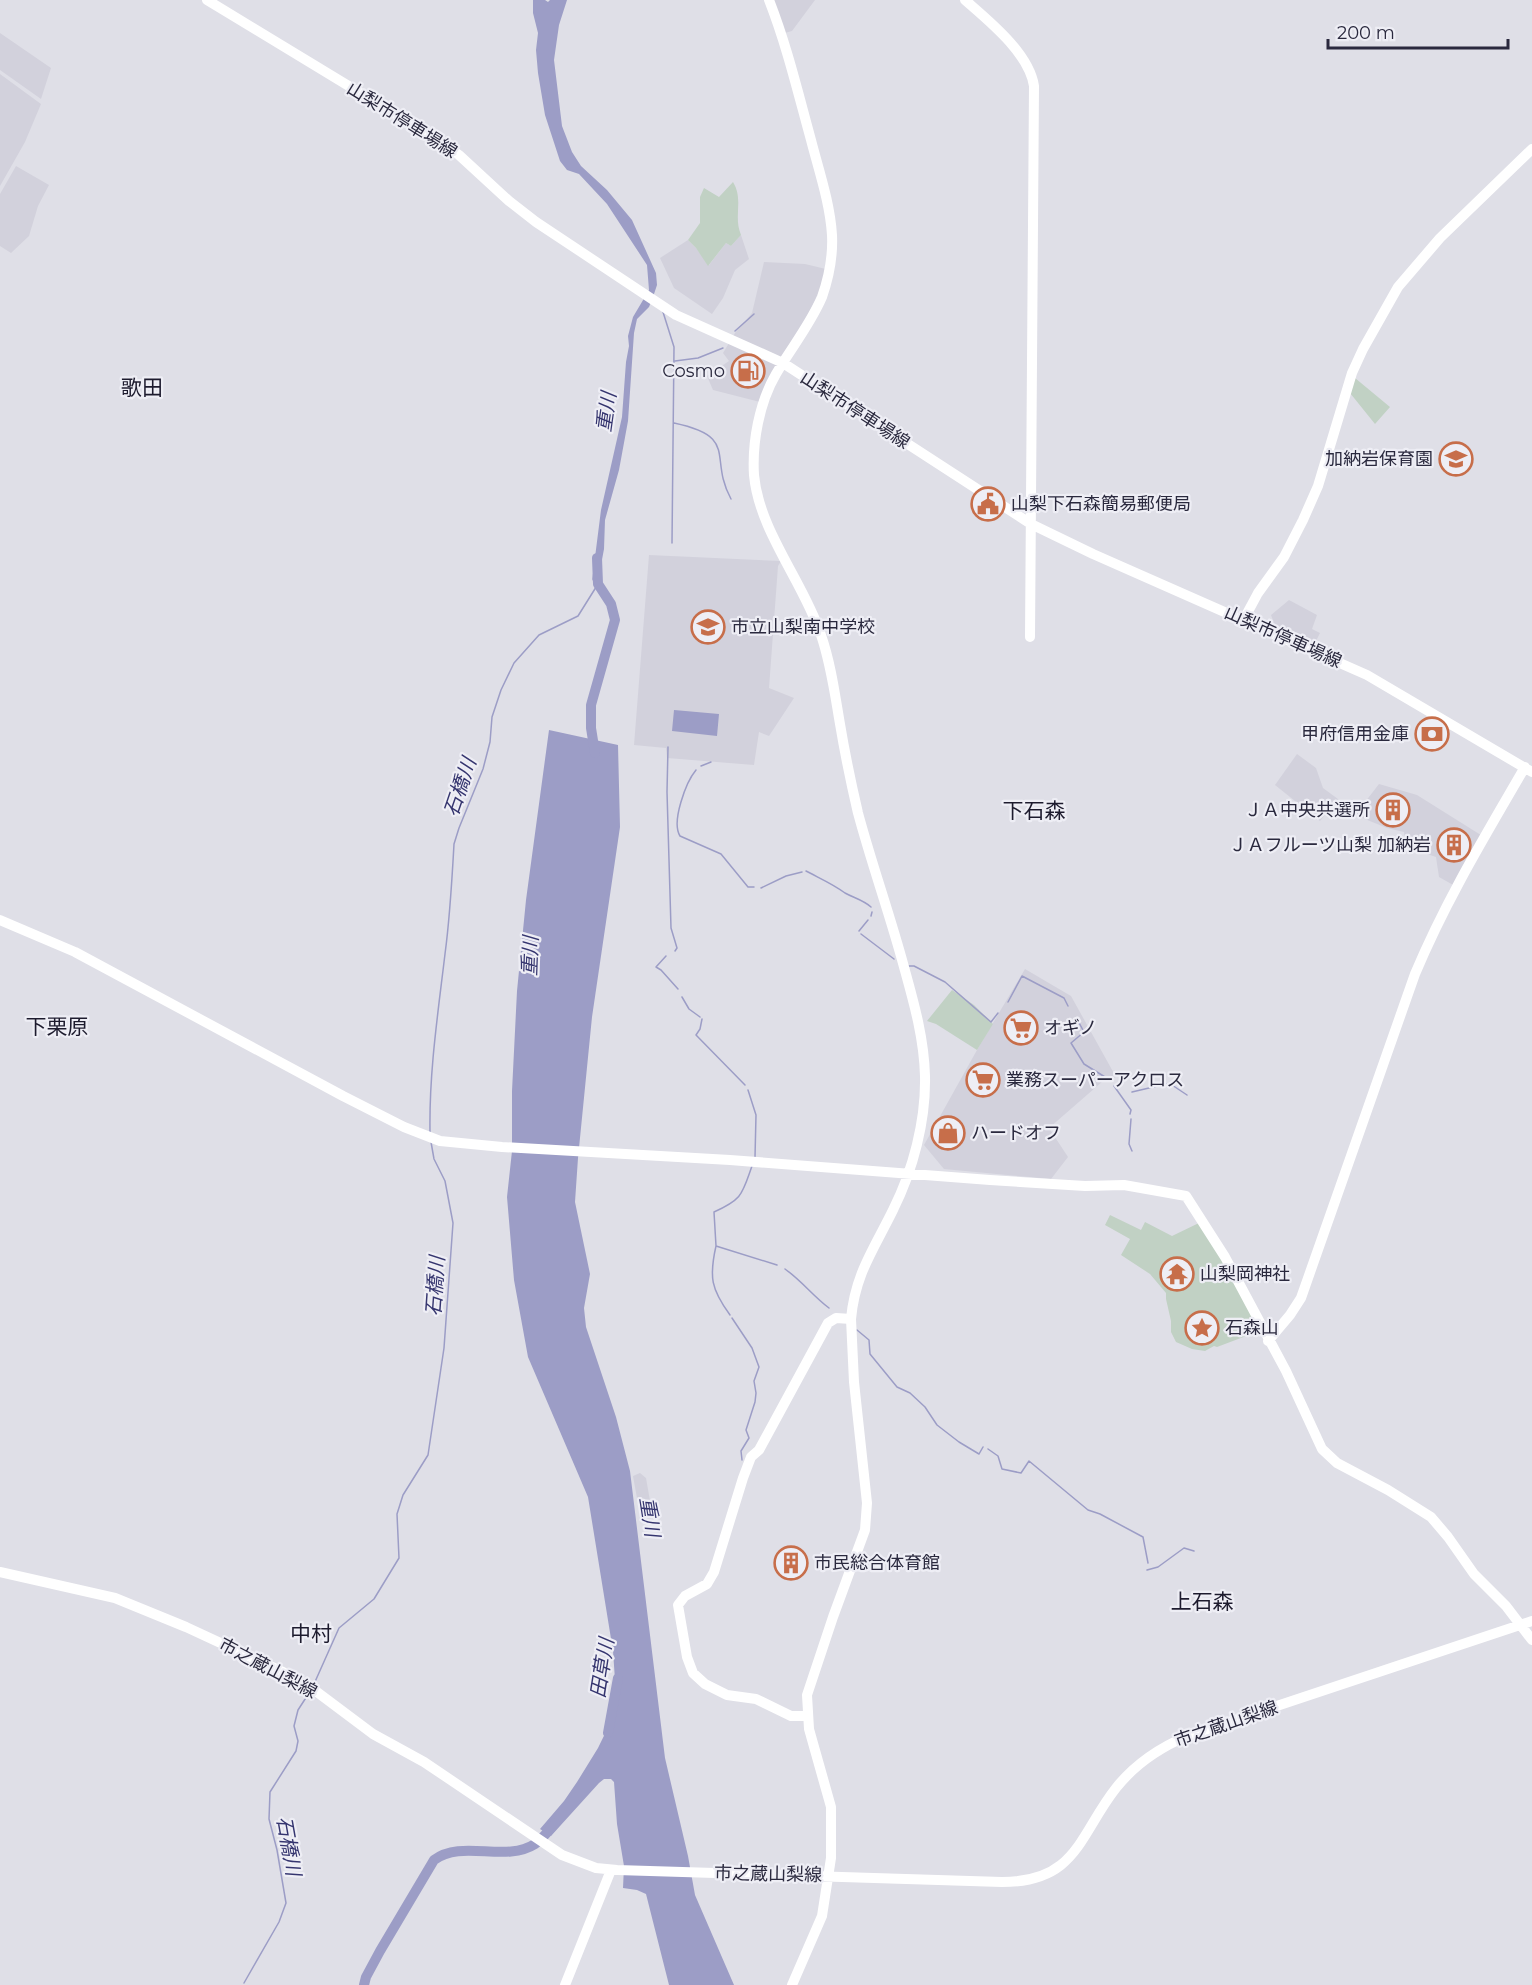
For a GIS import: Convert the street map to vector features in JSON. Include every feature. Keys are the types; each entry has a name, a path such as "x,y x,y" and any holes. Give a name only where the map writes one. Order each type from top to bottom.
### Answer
{"street":[{"name":"山梨市停車場線","path":"207,0 441,142 459,155 509,201 675,315 783,363 1031,524 1092,554 1367,675 1528,769"},
{"path":"769,0 782,34 797,89 827,202 832,236 830,270 823,294 811,320 773,378 758,428 754,459 755,480 764,513 813,613 825,646 858,813 919,1022 925,1075 920,1132 908,1173 893,1211 860,1274 855,1291 851,1319 854,1382 867,1520 860,1546 810,1682 807,1716 811,1740 831,1808 831,1858 822,1916 792,1985"},
{"path":"965,0 992,24 1028,66 1034,86 1030,638"},
{"path":"1244,619 1258,593 1284,557 1303,520 1318,486 1352,373 1398,287 1440,238 1532,149"},
{"path":"1268,1341 1301,1298 1415,974 1434,930 1455,886 1528,769"},
{"path":"0,920 75,952 305,1076 426,1137 440,1141 1085,1186 1124,1185 1186,1196 1224,1257 1286,1371 1322,1449 1329,1457 1431,1517 1474,1574 1527,1623 1532,1640"},
{"path":"807,1716 791,1716 756,1699 727,1695 705,1684 693,1673 687,1658 678,1605 685,1596 708,1584 714,1572 751,1457 759,1450 828,1323 836,1318 851,1319"},
{"name":"市之蔵山梨線","path":"0,1572 115,1598 193,1630 284,1672 312,1689 373,1734 424,1762 548,1845 577,1861 596,1868 616,1870 698,1873 1002,1882 1040,1877 1067,1860 1080,1846 1116,1788 1130,1772 1165,1746 1186,1736 1527,1623"},
{"path":"565,1985 616,1870"}],"shaded area":[{"path":"769,0 815,0 792,31 781,34"},
{"path":"0,33 51,68 41,99 0,70"},
{"path":"0,74 41,104 25,142 0,186"},
{"path":"16,166 49,185 38,206 29,236 11,253 0,246 0,194"},
{"path":"741,235 749,259 735,270 723,298 712,314 674,288 660,258 688,240 709,265 726,243 731,246"},
{"path":"764,262 805,264 830,270 764,403 713,390 707,376 729,361 723,353 735,333 752,313"},
{"name":"市立山梨南中学校","path":"649,555 781,561 778,566 769,688 794,698 769,736 759,732 754,765 667,758 666,748 634,745"},
{"path":"1289,600 1317,615 1312,629 1320,633 1312,649 1278,634 1271,615"},
{"path":"1297,754 1316,768 1323,788 1338,799 1320,821 1275,785"},
{"path":"1379,784 1417,795 1484,837 1455,886 1439,877 1436,857 1406,847 1404,832 1355,815"},
{"path":"1025,969 1071,996 1116,1077 1103,1081 1049,1128 1068,1157 1051,1179 944,1169 924,1145"},
{"path":"640,1473 646,1478 652,1512 641,1513 639,1509 633,1476"}],"green space":[{"path":"733,182 738,195 738,221 741,235 731,246 726,243 708,266 688,240 700,223 700,197 704,188 719,197"},
{"path":"1355,378 1390,407 1375,424 1350,393"},
{"path":"952,990 974,1005 993,1024 977,1050 936,1024 927,1021"},
{"path":"1110,1215 1141,1230 1145,1222 1172,1236 1201,1222 1262,1330 1205,1351 1192,1349 1176,1342 1171,1332 1166,1293 1150,1274 1121,1255 1130,1239 1105,1225"}],"water":[{"path":"533,0 548,2 567,0 559,25 554,60 562,126 572,152 581,166 607,190 632,220 656,273 657,285 653,297 649,307 637,319 634,333 628,421 619,470 605,520 601,565 592,581 601,510 622,417 628,336 633,317 649,290 647,265 607,204 579,174 567,170 560,161 545,115 538,73 536,50 538,33 533,13"},
{"path":"674,710 719,714 717,736 672,731"},
{"path":"549,730 618,745 620,827 592,1017 575,1202 590,1274 584,1308 586,1327 616,1417 630,1471 665,1758 695,1895 734,1985 669,1985 646,1894 623,1888 624,1866 617,1824 614,1782 611,1779 604,1779 599,1783 551,1836 540,1829 577,1782 598,1748 617,1709 613,1651 588,1497 528,1357 514,1280 507,1197 512,1151 512,1091 517,991 526,900"}],"waterway":[{"path":"663,312 674,347 672,543"},
{"path":"735,331 754,314"},
{"path":"675,361 698,358 723,348"},
{"path":"674,423 708,435 715,442 731,499"},
{"name":"重川","path":"595,753 591,728 591,705 615,620 611,604 598,584 597,558"},
{"name":"石橋川","path":"430,1132 432,1065 448,926 454,844 483,769 490,742 492,717 501,690 514,663 539,635 578,616 598,584"},
{"path":"668,747 671,928 677,948 675,951"},
{"path":"701,766 711,762"},
{"path":"696,770 684,792 678,812 680,836 721,854 748,887 754,887"},
{"path":"806,871 871,907"},
{"path":"761,888 786,876 802,872"},
{"path":"871,916 872,912"},
{"path":"859,931 868,920"},
{"path":"861,934 894,959"},
{"path":"666,956 656,967 678,989"},
{"path":"909,966 914,966 945,982 991,1022 998,1013"},
{"path":"1008,1002 1022,976 1064,998 1068,1006"},
{"path":"682,997 689,1009 700,1017"},
{"path":"702,1019 696,1035 745,1085"},
{"path":"1077,1019 1084,1032 1071,1043 1084,1064 1105,1077"},
{"path":"1132,1092 1166,1084"},
{"path":"1172,1085 1187,1095"},
{"path":"1114,1086 1131,1110 1130,1114"},
{"path":"748,1090 756,1115 755,1157"},
{"path":"1131,1119 1129,1144 1132,1151"},
{"name":"石橋川","path":"314,1684 339,1628 374,1599 399,1558 397,1514 403,1495 428,1455 444,1348 453,1223 445,1181 434,1159 431,1142"},
{"path":"752,1166 740,1195 714,1212 716,1246 777,1265"},
{"path":"716,1246 713,1282 719,1298 730,1315"},
{"path":"785,1269 829,1308"},
{"path":"732,1318 752,1348 759,1367 754,1381 755,1402 746,1430 749,1438 741,1451 742,1460"},
{"path":"857,1330 869,1340 870,1354 897,1387 910,1393 925,1407 937,1425 979,1454 983,1447"},
{"path":"988,1449 998,1456 1002,1469 1021,1473 1029,1461 1088,1510 1143,1537 1148,1563"},
{"path":"1147,1570 1158,1567 1184,1548 1194,1551"},
{"name":"田草川","path":"608,1733 618,1678"},
{"name":"石橋川","path":"244,1983 279,1922 286,1903 269,1819 270,1792 296,1751 298,1741 294,1726 298,1710 309,1693"},
{"name":"田草川","path":"364,1985 380,1951 434,1860 457,1851 511,1852 523,1849 538,1842 555,1823"}],"place":[{"name":"Cosmo","path":"748,371"},
{"name":"加納岩保育園","path":"1456,459"},
{"name":"山梨下石森簡易郵便局","path":"988,504"},
{"name":"市立山梨南中学校","path":"708,627"},
{"name":"甲府信用金庫","path":"1432,734"},
{"name":"ＪＡ中央共選所","path":"1393,810"},
{"name":"ＪＡフルーツ山梨 加納岩","path":"1454,845"},
{"name":"オギノ","path":"1021,1028"},
{"name":"業務スーパーアクロス","path":"983,1080"},
{"name":"ハードオフ","path":"948,1133"},
{"name":"山梨岡神社","path":"1177,1274"},
{"name":"石森山","path":"1202,1328"},
{"name":"市民総合体育館","path":"791,1563"}],"district":[{"name":"歌田","path":"142,387"},
{"name":"下石森","path":"1034,810"},
{"name":"下栗原","path":"57,1026"},
{"name":"上石森","path":"1202,1601"},
{"name":"中村","path":"311,1633"}]}
